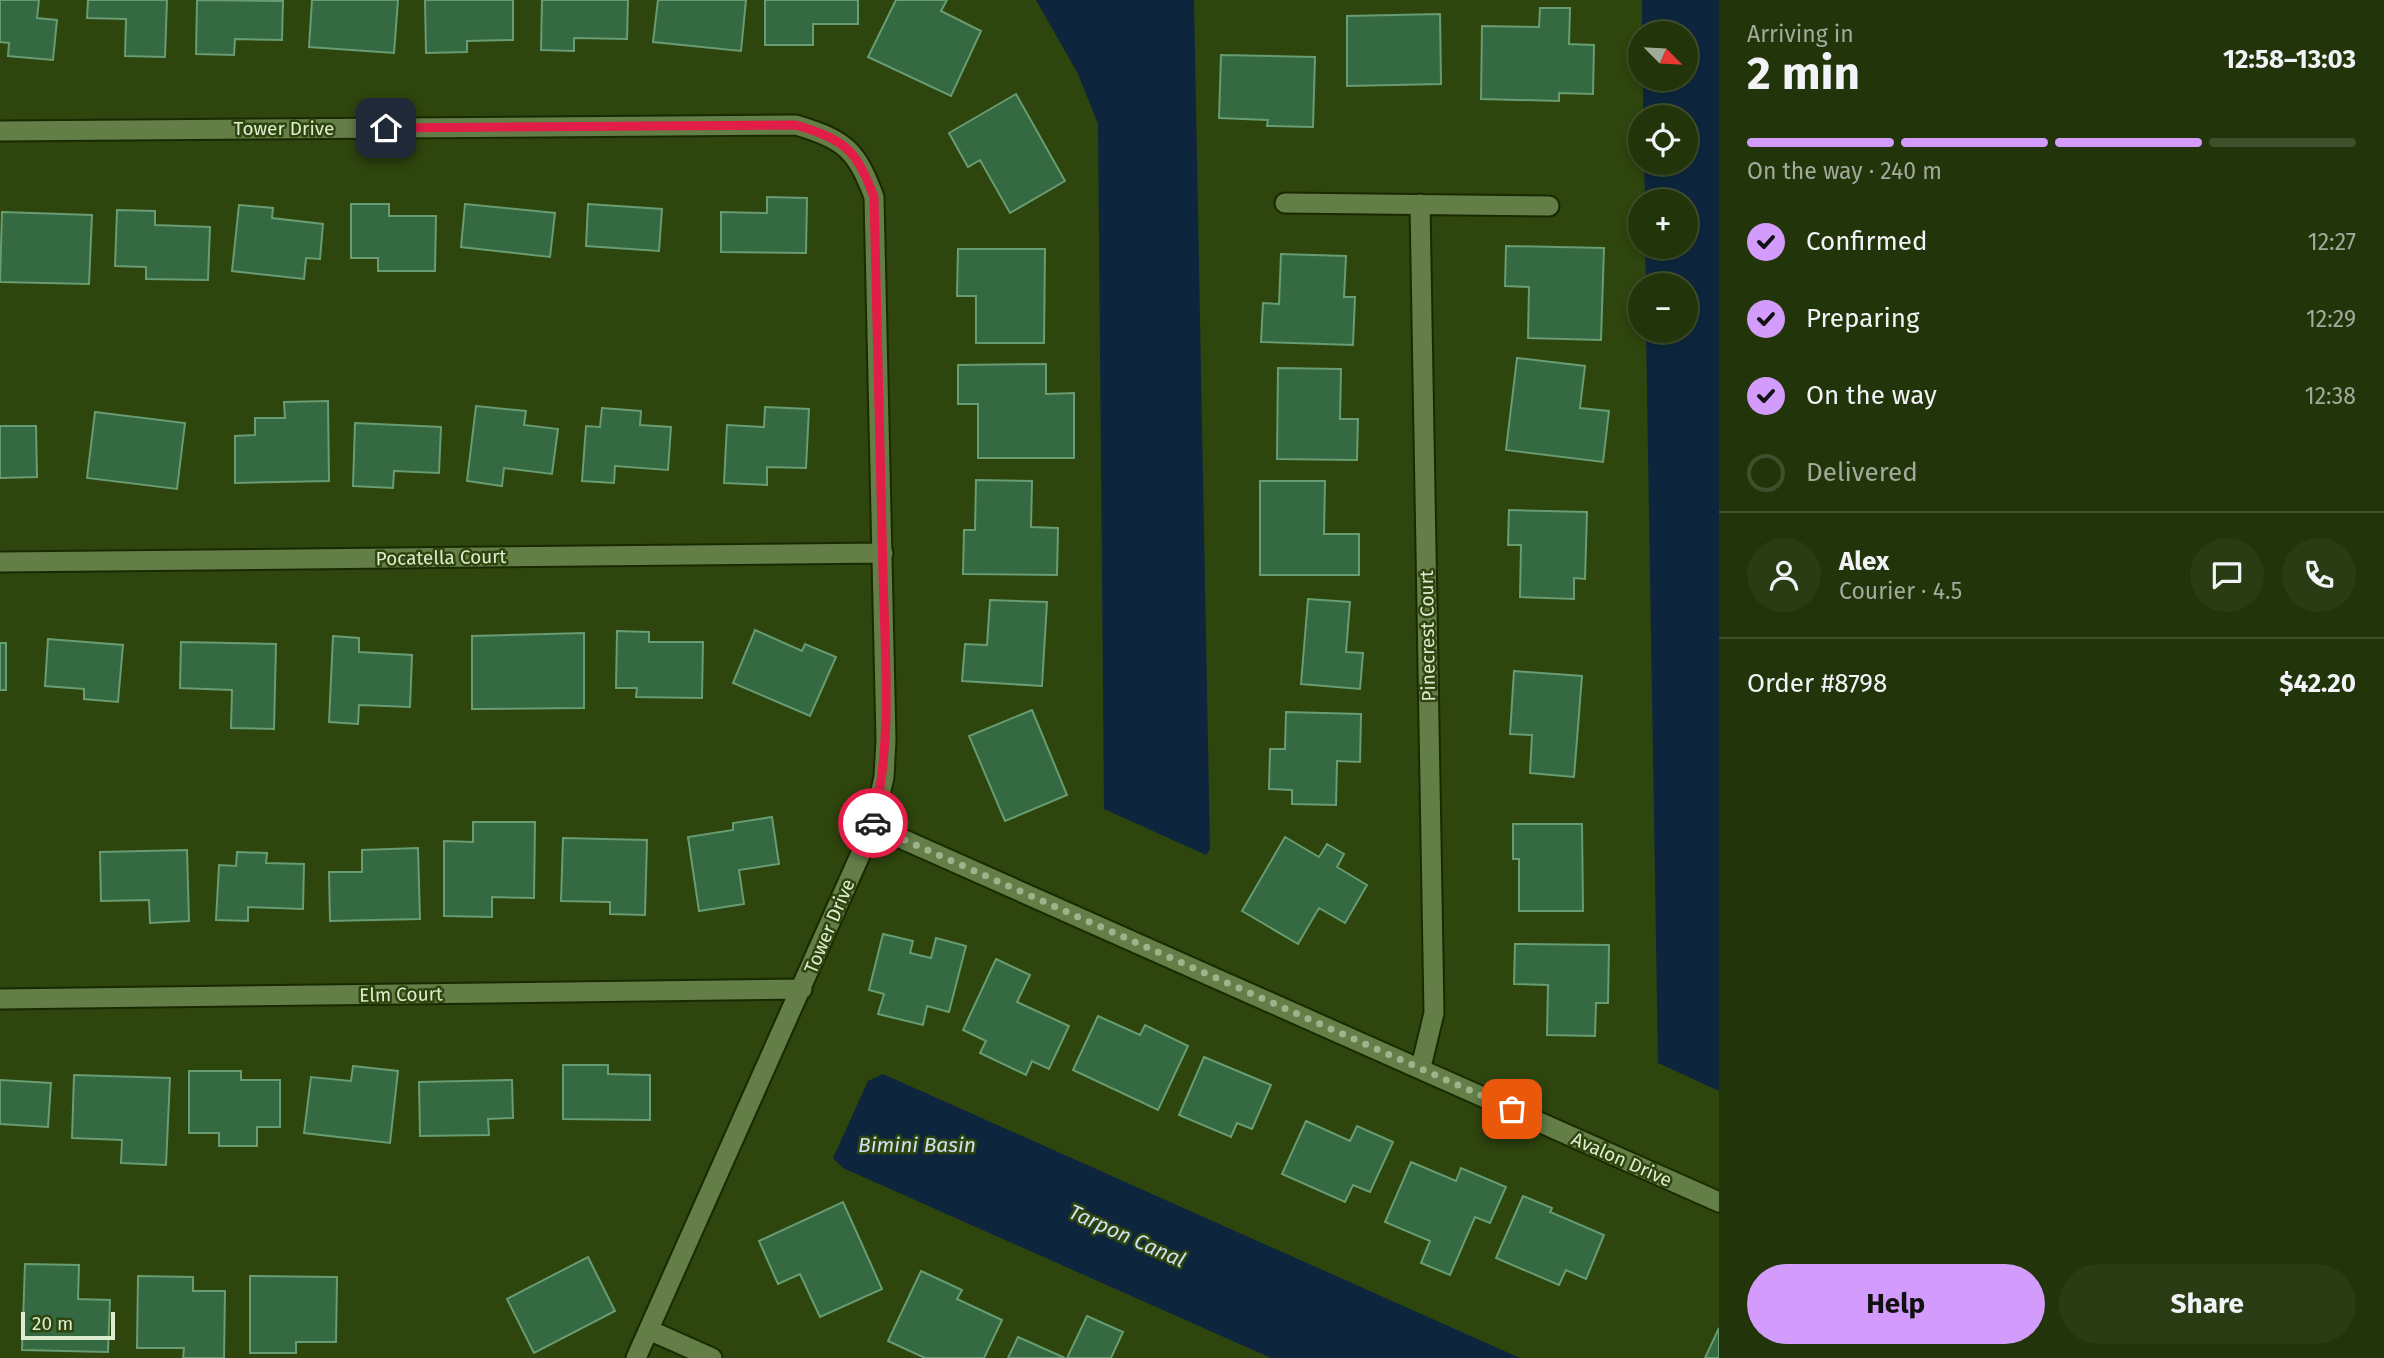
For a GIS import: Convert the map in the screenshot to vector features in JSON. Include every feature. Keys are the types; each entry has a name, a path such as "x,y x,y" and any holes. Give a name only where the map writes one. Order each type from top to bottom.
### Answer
{"street":[{"name":"Tower Drive","path":"0,131 796,125 832,136 860,162 874,197 883,553 886,740 884,777 873,826 636,1358"},
{"path":"1285,203 1549,206"},
{"name":"Pinecrest Court","path":"1420,204 1434,1013 1421,1068"},
{"name":"Pocatella Court","path":"0,562 883,553"},
{"name":"Avalon Drive","path":"873,826 1719,1202"},
{"name":"Elm Court","path":"0,999 802,989"},
{"path":"649,1330 712,1358"}],"water":[{"path":"1036,0 1194,0 1210,849 1206,855 1104,809 1098,124 1078,74"},
{"path":"1642,0 1719,0 1719,1091 1658,1063 1646,343 1698,343 1698,273 1646,273 1645,259 1698,259 1698,189 1645,189 1644,175 1698,175 1698,105 1643,105 1643,91 1698,91 1698,21 1642,21"},
{"name":"Bimini Basin","path":"883,1074 1520,1358 1271,1358 843,1168 833,1158 868,1081"}],"building":[{"path":"0,0 39,0 37,18 57,20 53,60 8,56 9,43 0,42"},
{"path":"88,0 167,0 165,57 125,56 126,19 87,18"},
{"path":"197,0 283,1 282,40 235,39 234,55 196,54"},
{"path":"312,0 398,0 394,53 309,47"},
{"path":"425,0 513,0 513,40 467,41 467,52 426,53"},
{"path":"542,0 628,0 627,39 574,38 574,51 541,50"},
{"path":"658,0 746,0 741,51 653,42"},
{"path":"765,0 858,0 858,24 813,24 813,45 765,45"},
{"path":"896,0 947,0 941,11 981,31 951,96 868,57"},
{"path":"1540,8 1570,8 1569,44 1594,45 1593,94 1559,93 1559,101 1481,99 1482,26 1539,27"},
{"path":"1440,14 1441,84 1347,86 1347,16"},
{"path":"1221,55 1315,57 1313,127 1267,126 1268,120 1219,118"},
{"path":"1016,94 1065,181 1010,213 980,160 968,167 949,133"},
{"path":"767,197 807,198 806,253 721,252 721,212 767,213"},
{"path":"351,204 389,204 389,216 436,216 435,271 378,271 378,258 351,258"},
{"path":"465,204 555,213 550,257 461,247"},
{"path":"588,204 662,209 659,251 586,246"},
{"path":"239,205 273,208 272,218 323,224 320,259 306,258 304,279 232,271"},
{"path":"117,210 155,211 155,225 210,227 208,280 146,279 146,267 115,266"},
{"path":"2,212 92,215 89,284 0,282"},
{"path":"1506,246 1604,248 1601,340 1528,338 1529,287 1505,286"},
{"path":"958,249 1045,249 1044,343 976,343 976,296 957,296"},
{"path":"1281,254 1346,256 1344,297 1355,297 1353,345 1261,342 1263,303 1279,304"},
{"path":"1517,358 1585,366 1580,408 1609,411 1603,462 1506,450"},
{"path":"1046,364 1046,394 1074,393 1074,458 978,458 978,404 958,404 958,365"},
{"path":"1278,368 1341,369 1340,419 1358,419 1357,460 1277,459"},
{"path":"328,401 329,481 235,483 235,436 255,435 255,418 285,418 284,402"},
{"path":"476,406 526,411 524,425 558,429 552,474 504,468 502,486 467,481"},
{"path":"765,407 809,409 806,468 767,467 767,485 724,483 727,425 764,427"},
{"path":"602,408 641,411 640,425 671,427 668,470 615,466 614,483 582,481 586,426 600,427"},
{"path":"95,412 185,423 177,489 87,478"},
{"path":"355,423 441,427 439,473 394,471 393,488 353,486"},
{"path":"0,426 36,426 37,477 0,478"},
{"path":"976,480 1032,481 1031,527 1058,528 1057,575 963,574 964,530 975,530"},
{"path":"1260,481 1325,481 1324,534 1359,534 1359,575 1260,575"},
{"path":"1509,510 1587,512 1585,579 1574,578 1574,599 1520,597 1521,545 1508,545"},
{"path":"1308,599 1350,602 1346,652 1363,653 1360,689 1301,684"},
{"path":"990,600 1047,602 1042,686 962,681 965,644 987,645"},
{"path":"755,630 802,651 805,644 836,657 810,716 733,683"},
{"path":"617,631 649,632 649,642 703,642 702,698 636,697 637,688 616,688"},
{"path":"584,633 584,708 472,709 472,636"},
{"path":"333,636 359,638 359,652 412,655 410,707 359,705 358,724 329,722"},
{"path":"48,639 123,645 118,702 84,699 84,689 45,686"},
{"path":"181,642 276,644 274,729 231,728 232,690 180,688"},
{"path":"0,643 6,643 6,690 0,690"},
{"path":"1514,671 1582,676 1574,777 1530,773 1532,735 1510,734"},
{"path":"1032,710 1067,795 1005,821 969,736"},
{"path":"1286,712 1361,714 1360,762 1337,761 1336,805 1292,804 1292,790 1269,789 1270,749 1285,749"},
{"path":"772,817 779,864 739,870 744,904 699,911 688,837 733,830 733,823"},
{"path":"473,822 535,822 534,898 492,897 492,917 444,916 444,841 473,842"},
{"path":"1513,824 1582,824 1583,911 1519,911 1519,859 1513,859"},
{"path":"1285,837 1319,857 1327,844 1344,854 1337,867 1367,885 1345,923 1319,908 1298,944 1242,911"},
{"path":"563,838 647,840 645,915 610,914 610,902 561,901"},
{"path":"418,848 420,919 330,921 329,872 362,872 362,850"},
{"path":"187,850 189,921 150,923 149,900 101,901 100,852"},
{"path":"237,852 267,853 266,863 304,864 303,909 248,907 248,921 216,920 219,865 236,866"},
{"path":"883,934 913,941 910,953 931,958 936,938 966,946 949,1012 927,1006 923,1025 878,1014 884,994 869,990"},
{"path":"1515,944 1609,945 1608,1003 1596,1003 1595,1036 1547,1035 1548,985 1514,984"},
{"path":"996,959 1030,975 1017,1002 1069,1026 1049,1069 1032,1061 1026,1075 980,1053 986,1041 963,1030"},
{"path":"1098,1016 1140,1035 1145,1025 1188,1046 1158,1110 1073,1070"},
{"path":"1204,1057 1271,1085 1252,1129 1237,1123 1231,1137 1179,1115"},
{"path":"563,1065 608,1065 608,1074 650,1075 650,1120 563,1119"},
{"path":"353,1066 398,1071 390,1143 304,1133 311,1077 351,1081"},
{"path":"189,1071 241,1071 241,1080 280,1080 280,1127 257,1127 257,1146 219,1146 219,1133 189,1133"},
{"path":"74,1075 170,1078 166,1165 121,1163 122,1140 72,1138"},
{"path":"0,1080 51,1083 48,1127 0,1124"},
{"path":"512,1080 513,1118 488,1119 489,1135 420,1136 419,1082"},
{"path":"1306,1121 1350,1141 1357,1126 1393,1142 1370,1192 1353,1185 1345,1202 1282,1174"},
{"path":"1411,1162 1456,1181 1461,1168 1506,1187 1490,1223 1475,1217 1450,1275 1421,1263 1430,1241 1385,1222"},
{"path":"1523,1196 1552,1208 1550,1212 1604,1235 1586,1279 1566,1270 1559,1285 1496,1258"},
{"path":"843,1202 882,1289 820,1317 800,1274 778,1284 759,1241"},
{"path":"588,1257 615,1311 534,1353 507,1299"},
{"path":"25,1264 79,1265 78,1299 110,1300 108,1352 22,1350"},
{"path":"921,1271 962,1290 957,1299 1002,1320 984,1358 925,1358 888,1341"},
{"path":"138,1276 193,1277 193,1291 225,1291 224,1358 183,1358 184,1348 137,1348"},
{"path":"250,1276 337,1277 336,1342 296,1342 296,1353 250,1353"},
{"path":"1087,1316 1123,1332 1111,1358 1067,1358"},
{"path":"1719,1328 1719,1358 1705,1358"},
{"path":"1018,1337 1065,1358 1008,1358"}],"way so far":[{"path":"873,823 873,826 1512,1109"}],"route":[{"path":"386,128 796,125 832,136 860,162 874,197 882,526 886,740 884,777 873,823"}],"water label":[{"name":"Tarpon Canal","path":"1127,1236"}]}
